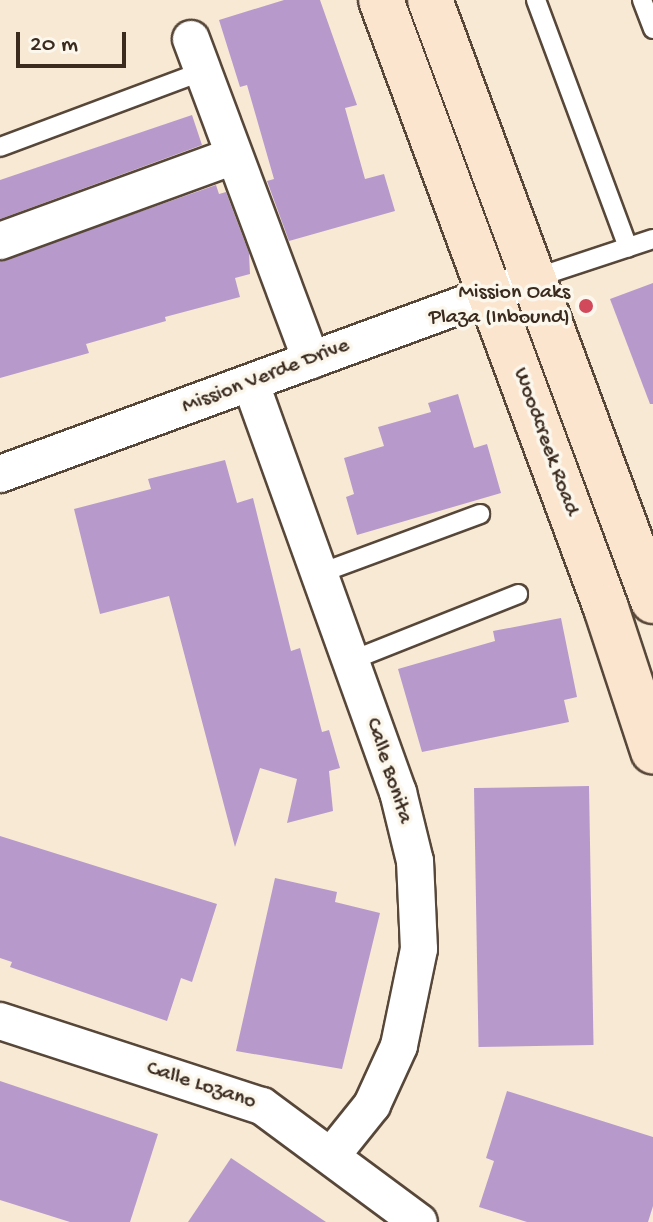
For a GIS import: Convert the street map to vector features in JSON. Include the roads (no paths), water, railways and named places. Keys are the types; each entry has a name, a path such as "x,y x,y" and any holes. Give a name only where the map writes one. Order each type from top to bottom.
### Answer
{"main road":[{"name":"Woodcreek Road","path":"381,0 491,294 653,751"},
{"name":"Woodcreek Road","path":"430,0 652,597"}],"street":[{"path":"197,55 311,360"},
{"path":"0,241 233,156"},
{"name":"Mission Verde Drive","path":"0,474 532,279"},
{"name":"Calle Bonita","path":"251,384 398,792 415,861 419,949 399,1046 372,1105 332,1155"},
{"name":"Calle Lozano","path":"0,1021 262,1106 419,1222"}],"lane":[{"path":"536,0 628,247"},
{"path":"642,0 653,29"},
{"path":"0,147 197,55"},
{"path":"532,279 653,239"},
{"path":"318,574 480,514"},
{"path":"350,661 518,594"}],"place":[{"name":"Mission Oaks Plaza (Inbound)","path":"586,306"}]}
